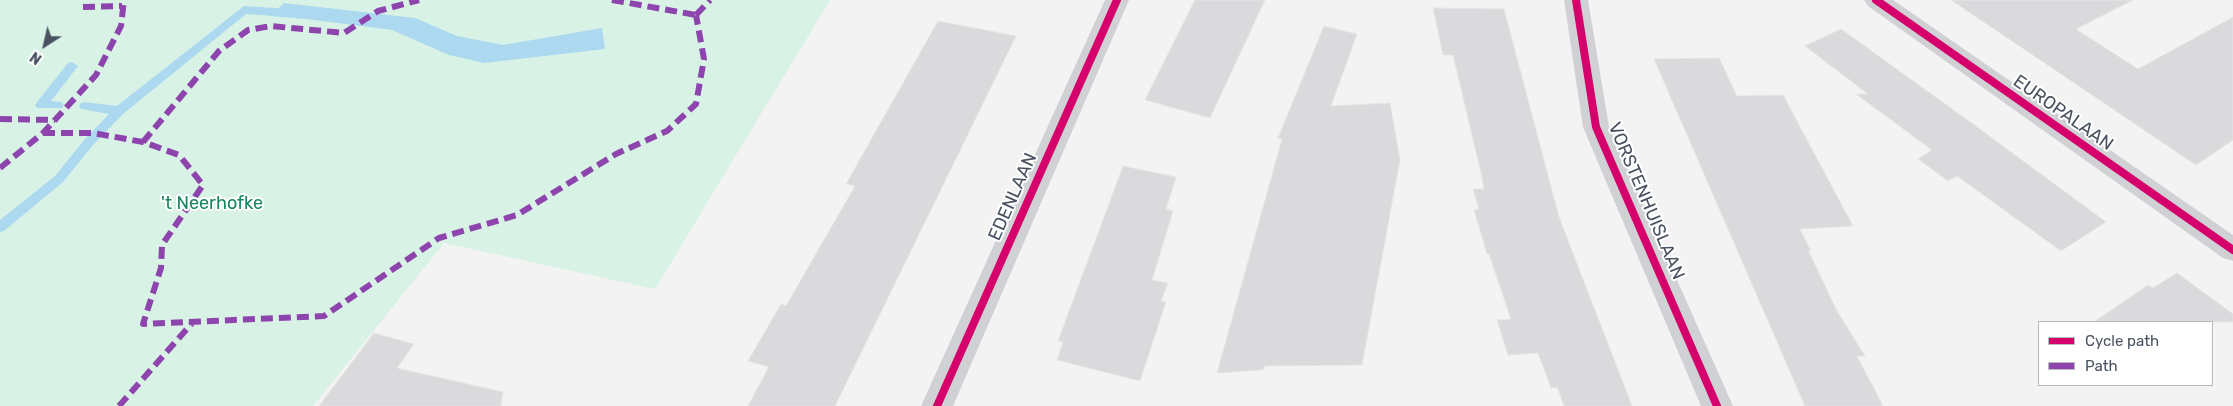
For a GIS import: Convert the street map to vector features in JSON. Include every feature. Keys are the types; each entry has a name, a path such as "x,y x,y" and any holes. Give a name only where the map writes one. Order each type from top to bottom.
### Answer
{"street":[{"name":"EDENLAAN","path":"936,406 1117,0"},
{"name":"VORSTENHUISLAAN","path":"1576,0 1596,126 1717,406"},
{"name":"EUROPALAAN","path":"1876,0 2233,250"}],"green space":[{"name":"'t Neerhofke","path":"0,0 830,0 655,289 444,243 313,406 0,406"}],"water":[{"path":"284,3 415,18 457,36 503,45 602,28 605,49 484,63 449,55 392,30 270,16"}],"building":[{"path":"1195,0 1265,0 1210,118 1145,100"},
{"path":"1951,0 2133,0 2076,29 2138,69 2233,17 2233,140 2196,165"},
{"path":"1433,8 1504,9 1559,217 1632,406 1564,406 1557,387 1551,388 1538,353 1508,355 1497,320 1511,319 1489,254 1487,254 1474,210 1479,209 1473,189 1484,189 1482,177 1453,55 1443,55"},
{"path":"938,21 1016,36 835,406 748,406 769,367 748,361 781,304 786,306 855,186 846,184"},
{"path":"1324,26 1357,34 1331,106 1390,103 1400,160 1362,365 1265,366 1263,370 1217,373 1282,139 1278,138"},
{"path":"1841,29 2106,222 2061,251 1957,176 1948,181 1918,159 1932,150 1856,94 1868,94 1805,46"},
{"path":"1719,58 1737,96 1783,95 1853,226 1800,229 1837,311 1865,356 1857,356 1883,406 1805,406 1654,59"},
{"path":"1123,166 1176,177 1166,209 1173,211 1152,280 1168,283 1161,301 1166,302 1140,381 1057,360 1063,342 1058,341"},
{"path":"2177,273 2233,314 2233,322 2095,321 2148,285 2153,288"},
{"path":"374,333 414,344 397,368 503,392 501,406 319,406"}],"waterway":[{"path":"119,111 244,10 291,13"},
{"path":"58,105 41,105 72,66"},
{"path":"85,106 119,111"},
{"path":"0,227 59,179 89,142 119,111"}],"marked path":[{"path":"0,168 43,133 96,75 121,26 124,0"},
{"path":"143,142 219,51 248,30 271,26 344,33 378,11 419,0"},
{"path":"612,0 696,15"},
{"path":"696,15 710,0"},
{"path":"83,7 122,6"},
{"path":"43,133 93,133 143,142 179,155 203,185 162,245 161,268 143,324 324,316 439,238 517,215 616,154 667,131 696,104 704,59 696,15"},
{"path":"0,119 55,120"},
{"path":"119,406 193,322"}],"cycle path":[{"path":"937,406 1117,0"},
{"path":"1576,0 1596,127 1717,406"},
{"path":"1876,0 2233,250"}]}
